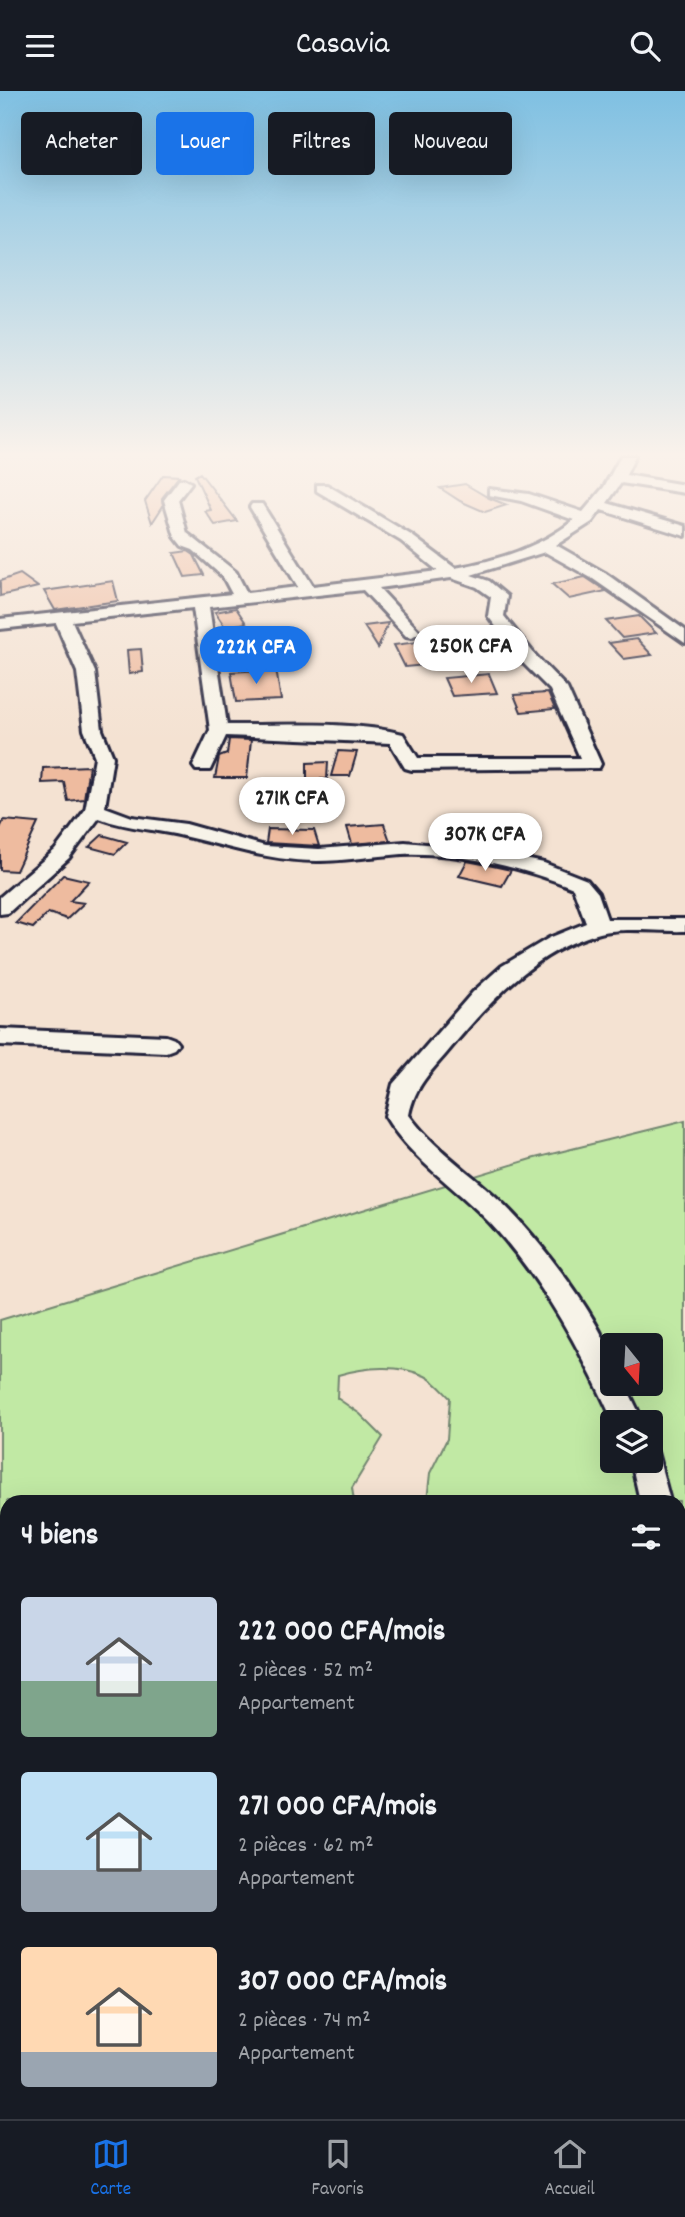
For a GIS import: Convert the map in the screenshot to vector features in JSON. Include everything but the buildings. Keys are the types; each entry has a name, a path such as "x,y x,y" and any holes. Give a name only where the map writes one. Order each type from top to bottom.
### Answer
{"street":[{"path":"202,551 230,575 242,598"},
{"path":"283,551 308,591"},
{"path":"219,730 368,734 396,738 412,764 592,764 558,688 530,660 496,616 499,596 483,584 451,573 422,551"},
{"path":"0,624 367,585 451,573 534,551"},
{"path":"554,551 599,576 685,638"},
{"path":"367,585 412,632"},
{"path":"200,603 219,730 203,767"},
{"path":"0,908 62,854 95,810 104,757 93,730 86,672 62,618"},
{"path":"95,810 128,821 186,830 264,852 319,855 405,848 480,855 544,869 580,884 587,893 598,926"},
{"path":"623,1410 551,1280 499,1215 411,1140 397,1116 402,1090 481,997 510,971 557,943 598,926 685,925"},
{"path":"0,1037 166,1044"},
{"path":"649,1473 654,1495"}],"green space":[{"path":"685,1121 685,1495 428,1495 430,1473 447,1439 450,1398 425,1376 415,1372 382,1368 338,1375 337,1398 360,1414 383,1437 352,1488 353,1495 0,1495 0,1320 531,1159"}]}
